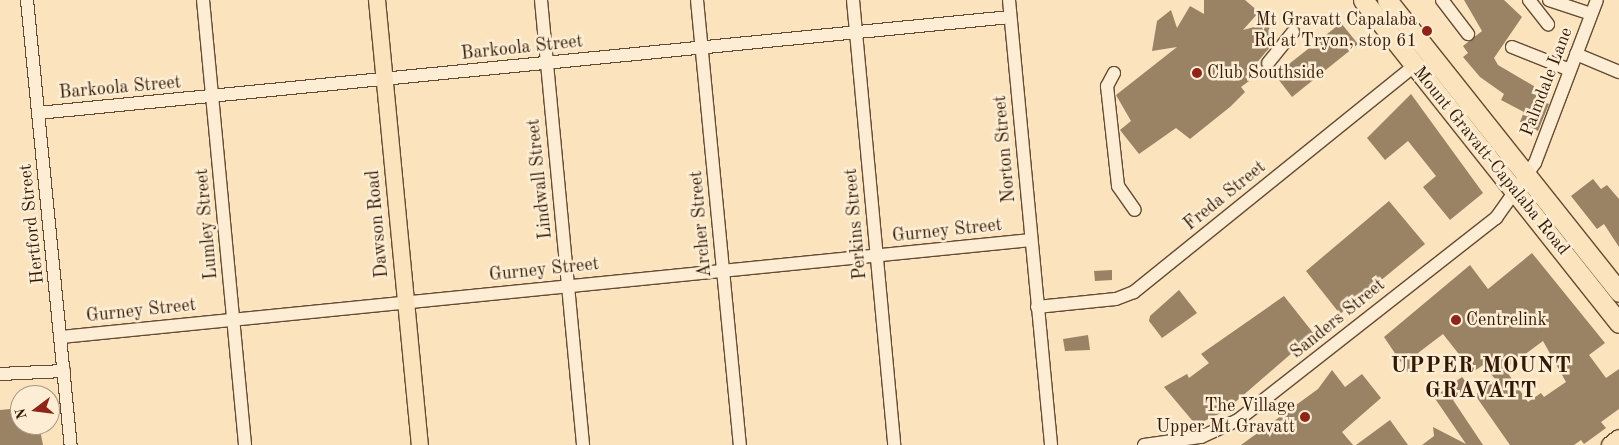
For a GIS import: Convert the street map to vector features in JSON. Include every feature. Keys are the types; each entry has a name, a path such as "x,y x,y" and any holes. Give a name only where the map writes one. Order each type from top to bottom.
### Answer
{"highway":[{"name":"Mount Gravatt-Capalaba Road","path":"1363,0 1518,192 1619,323"},
{"name":"Mount Gravatt-Capalaba Road","path":"1387,0 1619,292"}],"main road":[{"name":"Dawson Road","path":"377,0 420,445"},
{"path":"1610,445 1619,438"}],"street":[{"name":"Hertford Street","path":"27,0 71,445"},
{"name":"Lumley Street","path":"203,0 245,445"},
{"name":"Lindwall Street","path":"541,0 583,445"},
{"name":"Archer Street","path":"697,0 740,445"},
{"name":"Perkins Street","path":"852,0 894,445"},
{"name":"Norton Street","path":"1009,0 1051,445"},
{"path":"1442,0 1468,34"},
{"path":"1529,0 1548,24"},
{"path":"1549,0 1591,14"},
{"name":"Palmdale Lane","path":"1528,176 1597,0"},
{"name":"Barkoola Street","path":"38,113 1010,17"},
{"path":"1268,63 1293,32"},
{"path":"1512,47 1570,70"},
{"path":"1576,54 1619,72"},
{"name":"Freda Street","path":"1037,307 1116,298 1134,292 1415,65"},
{"path":"1114,74 1108,86 1118,186 1135,210"},
{"name":"Sanders Street","path":"1144,445 1201,437 1238,420 1496,218 1518,192 1528,176"},
{"name":"Gurney Street","path":"61,337 1031,240"},
{"path":"0,374 64,370"}],"building":[{"name":"Club Southside","path":"1204,0 1245,0 1259,12 1243,30 1269,23 1270,47 1245,77 1249,81 1241,87 1245,92 1230,107 1190,139 1176,128 1139,154 1120,130 1131,121 1116,95 1177,47 1152,51 1157,21 1171,10 1177,28 1190,6 1204,14"},
{"path":"1464,0 1504,0 1522,17 1494,58 1498,65 1539,89 1535,99 1549,104 1538,131 1520,122 1524,112 1501,100 1504,94 1480,77 1463,57 1468,53 1463,46 1482,31"},
{"path":"1341,23 1358,44 1292,97 1275,75"},
{"path":"1411,94 1483,193 1450,220 1423,187 1436,176 1408,141 1385,160 1367,138"},
{"path":"1593,179 1601,189 1607,185 1619,199 1619,247 1604,224 1597,229 1571,196"},
{"path":"1389,201 1425,244 1340,314 1306,271"},
{"path":"1532,253 1605,343 1589,355 1606,378 1619,369 1619,409 1601,422 1606,428 1584,444 1581,440 1574,445 1510,445 1475,395 1496,380 1483,365 1473,372 1443,334 1418,353 1425,361 1409,374 1384,337 1470,265 1488,289","holes":["1543,341 1566,382 1544,397 1541,393 1528,402 1505,369"]},
{"path":"1112,270 1112,280 1095,281 1094,271"},
{"path":"1179,290 1197,313 1162,338 1149,321 1150,316"},
{"path":"1284,296 1314,334 1225,411 1196,425 1164,387 1187,374 1189,378 1209,363 1201,354"},
{"path":"1088,335 1090,350 1065,351 1063,339"},
{"path":"1332,370 1345,387 1362,374 1381,398 1342,432 1353,445 1241,445 1318,389"},
{"path":"1462,377 1470,387 1453,400 1483,445 1422,445 1434,436 1433,427 1466,444 1434,397"},
{"path":"10,409 10,435 41,435 43,445 0,445 0,410"},
{"path":"1390,420 1408,445 1356,445"}],"place":[{"name":"Mt Gravatt Capalaba Rd at Tryon, stop 61","path":"1427,31"},
{"name":"Club Southside","path":"1197,73"},
{"name":"Centrelink","path":"1456,320"},
{"name":"The Village Upper Mt Gravatt","path":"1305,417"}],"district":[{"name":"UPPER MOUNT GRAVATT","path":"1481,378"}]}
